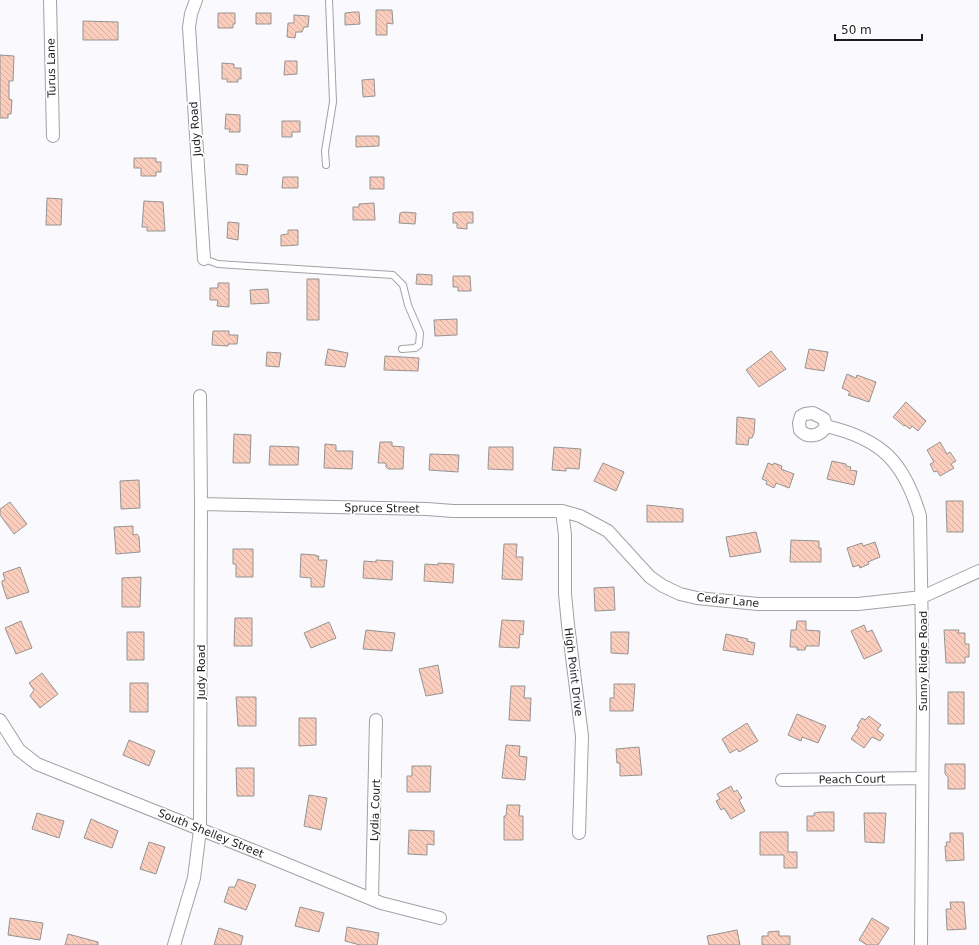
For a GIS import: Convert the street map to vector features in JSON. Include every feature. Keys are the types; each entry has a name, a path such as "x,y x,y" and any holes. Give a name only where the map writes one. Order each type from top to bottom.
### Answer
{"street":[{"name":"Turus Lane","path":"50,0 53,136"},
{"name":"Judy Road","path":"196,0 191,14 189,27 204,259"},
{"name":"Judy Road","path":"174,945 194,878 200,830 200,396"},
{"name":"Sunny Ridge Road","path":"826,426 860,436 879,447 893,460 904,475 913,492 920,516 922,597 921,945"},
{"name":"Spruce Street","path":"201,504 427,509 453,511 562,511"},
{"name":"Cedar Lane","path":"562,511 594,522 608,531 650,577 663,586 680,594 697,598 758,604 858,604 922,597"},
{"name":"High Point Drive","path":"562,511 565,535 565,594 582,736 579,833"},
{"path":"922,597 979,571"},
{"name":"South Shelley Street","path":"0,720 19,750 37,764 372,899 381,904 440,918"},
{"name":"Lydia Court","path":"372,899 376,720"},
{"name":"Peach Court","path":"782,780 922,778"}],"lane":[{"path":"326,165 325,151 332,102 329,0"},
{"path":"204,259 218,264 393,275 403,285 408,305 420,333 419,345 415,348 402,349"}],"building":[{"path":"376,10 392,10 393,24 387,23 387,35 376,35"},
{"path":"359,12 360,24 345,25 345,13"},
{"path":"218,13 235,13 235,24 233,24 233,28 218,28"},
{"path":"256,13 271,13 271,24 256,24"},
{"path":"294,15 309,16 308,27 304,27 302,32 296,32 295,38 287,37 288,23 294,23"},
{"path":"83,21 118,22 118,40 83,40"},
{"path":"0,55 14,56 13,81 9,81 9,99 12,100 11,114 8,114 8,118 0,118"},
{"path":"285,61 297,61 297,74 284,75"},
{"path":"222,63 234,64 234,68 241,68 241,79 238,79 238,82 227,82 227,79 222,79"},
{"path":"374,79 375,96 363,97 362,80"},
{"path":"226,114 240,115 240,132 229,132 230,129 225,129"},
{"path":"282,121 300,121 300,132 292,132 292,137 282,137"},
{"path":"356,136 379,136 379,146 356,147"},
{"path":"134,158 156,158 156,162 161,162 161,172 156,172 156,176 141,176 141,168 134,168"},
{"path":"236,164 248,165 247,175 236,174"},
{"path":"283,177 298,177 298,188 282,188"},
{"path":"370,177 384,177 384,189 370,189"},
{"path":"47,198 62,199 61,225 46,225"},
{"path":"144,201 163,202 165,231 147,231 147,227 142,227"},
{"path":"374,203 375,220 353,220 353,207 359,207 359,204"},
{"path":"473,212 473,223 467,223 467,229 457,228 457,223 453,223 453,213"},
{"path":"400,213 416,213 415,224 399,223"},
{"path":"228,222 239,223 238,240 227,238"},
{"path":"288,230 298,230 298,245 281,246 281,235 288,234"},
{"path":"417,274 432,275 432,285 416,284"},
{"path":"453,276 470,276 471,291 458,291 458,287 453,287"},
{"path":"307,279 319,279 319,320 307,320"},
{"path":"218,283 229,283 229,307 217,306 218,300 210,300 210,288 218,288"},
{"path":"268,289 269,303 251,304 250,290"},
{"path":"457,319 457,335 435,336 434,320"},
{"path":"213,331 229,331 229,335 238,335 237,344 228,344 228,346 212,345"},
{"path":"328,349 348,353 345,367 325,365"},
{"path":"809,349 828,352 824,371 805,368"},
{"path":"771,351 786,369 759,387 746,370"},
{"path":"267,352 281,353 279,367 266,366"},
{"path":"385,356 419,358 418,371 384,370"},
{"path":"847,374 856,378 857,375 876,382 869,402 848,395 850,392 842,388"},
{"path":"906,402 926,421 918,431 912,426 910,429 905,425 904,426 893,417"},
{"path":"737,417 755,419 754,433 752,438 749,438 748,445 736,444"},
{"path":"234,434 251,435 250,463 233,463"},
{"path":"380,442 392,442 392,446 404,447 403,469 388,469 386,467 386,463 378,463"},
{"path":"940,442 947,454 950,452 956,461 951,464 954,468 940,476 937,471 934,472 930,464 934,462 927,450"},
{"path":"325,444 336,445 336,451 353,451 352,469 324,468"},
{"path":"270,446 299,447 298,465 269,465"},
{"path":"489,447 513,447 513,470 488,469"},
{"path":"554,447 581,449 579,469 566,468 566,471 552,470"},
{"path":"430,454 459,455 458,472 429,470"},
{"path":"832,461 846,464 846,466 851,467 850,470 857,471 854,485 827,479"},
{"path":"603,463 624,472 616,491 594,481"},
{"path":"768,463 773,465 774,463 782,466 781,469 794,474 789,488 776,483 774,488 766,484 767,481 762,479"},
{"path":"139,480 140,508 121,509 120,481"},
{"path":"946,501 963,501 963,532 947,532"},
{"path":"10,502 27,524 14,534 0,515 0,509"},
{"path":"647,505 683,509 683,522 647,522"},
{"path":"133,526 133,535 137,534 139,537 140,552 116,554 114,527"},
{"path":"756,532 761,552 730,557 726,537"},
{"path":"791,540 819,541 819,548 821,548 821,562 790,562"},
{"path":"875,542 880,557 868,562 869,564 860,568 859,565 853,567 847,548 862,543 863,546"},
{"path":"504,544 517,544 516,557 523,557 522,580 502,579"},
{"path":"233,549 253,549 253,577 236,577 236,564 233,564"},
{"path":"301,554 316,555 319,556 318,560 327,560 324,587 311,587 311,578 300,577"},
{"path":"376,560 393,561 392,580 363,578 364,561 376,562"},
{"path":"438,563 454,564 453,583 424,581 425,564 438,565"},
{"path":"20,567 29,592 7,599 2,584 2,581 5,580 3,573"},
{"path":"141,577 140,607 122,607 122,578"},
{"path":"614,587 615,610 595,611 594,588"},
{"path":"235,618 252,618 252,646 234,646"},
{"path":"502,620 524,621 523,635 520,634 519,648 499,647"},
{"path":"21,621 32,648 16,654 5,628"},
{"path":"797,621 806,621 806,630 820,631 819,646 806,646 805,650 797,650 797,647 790,647 791,630 796,630"},
{"path":"329,622 336,638 311,648 304,633"},
{"path":"864,625 867,632 872,630 882,651 864,659 851,631"},
{"path":"366,630 395,633 392,651 363,649"},
{"path":"944,630 959,630 958,633 965,633 965,644 969,644 969,657 965,657 965,663 946,663"},
{"path":"127,632 144,632 144,660 127,660"},
{"path":"611,632 629,632 628,654 611,653"},
{"path":"726,634 748,639 747,641 755,643 753,655 723,650"},
{"path":"438,665 443,693 426,696 419,669"},
{"path":"42,673 58,694 40,708 30,696 34,690 29,683"},
{"path":"130,683 148,683 148,712 130,712"},
{"path":"614,684 635,684 633,711 610,711 610,698 614,698"},
{"path":"511,686 525,686 524,698 531,698 530,721 509,720"},
{"path":"948,692 964,692 964,724 948,724"},
{"path":"236,697 256,697 256,726 238,726"},
{"path":"797,714 826,726 818,743 802,737 801,741 788,735"},
{"path":"869,716 881,725 877,730 884,735 880,741 872,737 864,748 851,739 859,727 857,726 862,718 865,720"},
{"path":"299,718 316,718 316,745 299,746"},
{"path":"747,723 758,741 739,752 737,749 730,753 722,739"},
{"path":"129,740 155,751 149,766 123,755"},
{"path":"506,745 520,746 519,756 527,757 525,780 502,778"},
{"path":"639,747 642,775 620,776 620,763 617,763 616,749"},
{"path":"945,764 965,764 965,789 948,789 948,777 945,774"},
{"path":"412,766 431,766 430,792 407,792 407,776 412,776"},
{"path":"236,768 254,768 254,796 237,796"},
{"path":"731,786 734,792 737,790 742,798 739,800 745,811 731,819 724,808 721,810 716,801 720,799 717,794"},
{"path":"309,795 327,798 321,830 304,826"},
{"path":"507,805 520,805 519,816 523,816 523,840 504,840 504,816 506,816"},
{"path":"834,812 834,831 807,831 807,816 814,816 814,813"},
{"path":"37,813 64,821 59,838 32,829"},
{"path":"864,813 886,813 884,843 865,842"},
{"path":"91,819 118,831 112,848 84,838"},
{"path":"409,830 434,831 434,845 427,844 427,855 408,854"},
{"path":"760,832 788,832 788,852 797,852 797,868 784,868 784,855 760,855"},
{"path":"950,833 963,833 964,860 946,861 945,846 947,846 946,842 950,842"},
{"path":"149,842 165,847 156,874 140,869"},
{"path":"238,879 256,885 246,910 224,902 229,887 235,887"},
{"path":"950,902 964,902 966,929 947,930 946,909 951,909"},
{"path":"300,907 324,913 319,932 295,926"},
{"path":"10,918 43,923 40,940 8,935"},
{"path":"872,918 889,928 878,945 867,945 859,940"},
{"path":"347,927 379,933 377,945 360,945 345,941"},
{"path":"219,928 243,936 241,945 214,945"},
{"path":"737,930 740,945 709,945 707,936"},
{"path":"779,931 779,936 790,936 790,945 762,945 762,936 768,936 768,932"},
{"path":"68,934 98,942 98,945 65,945"}]}
